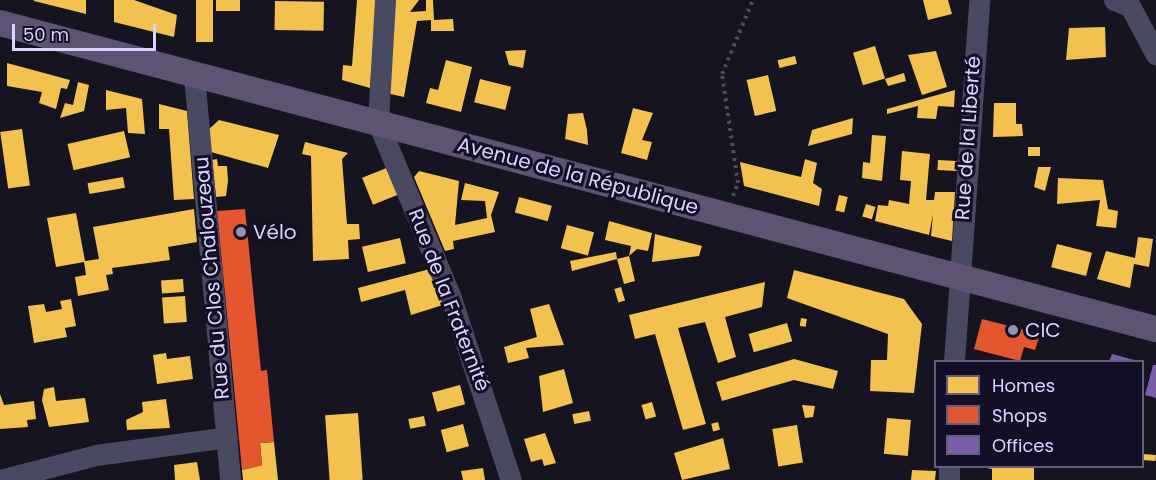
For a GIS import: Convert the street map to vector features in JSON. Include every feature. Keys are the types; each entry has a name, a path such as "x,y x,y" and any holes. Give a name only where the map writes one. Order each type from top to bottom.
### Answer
{"main road":[{"name":"Avenue de la République","path":"0,23 1156,329"}],"street":[{"path":"378,123 385,0"},
{"path":"979,0 993,0"},
{"name":"Rue de la Liberté","path":"954,360 958,277 979,0"},
{"path":"1114,0 1130,6 1156,55"},
{"name":"Rue du Clos Chalouzeau","path":"194,75 230,480"},
{"name":"Rue de la Fraternité","path":"378,123 450,296 511,480"},
{"path":"0,480 96,455 226,437"}],"path":[{"path":"733,196 738,183 722,74 753,0"}],"building: Homes":[{"path":"86,0 86,14 34,1"},
{"path":"114,0 134,0 177,15 174,37 114,22"},
{"path":"196,0 213,0 213,42 196,42"},
{"path":"216,0 240,0 240,11 216,11"},
{"path":"357,0 377,0 370,88 342,80 343,65 352,66"},
{"path":"395,0 419,0 410,12 426,11 426,0 433,0 434,20 453,19 454,31 431,31 431,20 417,21 404,97 386,93"},
{"path":"923,0 948,0 952,14 928,20"},
{"path":"275,1 324,2 323,31 274,30"},
{"path":"1105,27 1106,57 1066,60 1069,28"},
{"path":"875,46 885,79 863,85 853,53"},
{"path":"526,50 523,68 509,65 505,51"},
{"path":"936,51 947,87 922,95 908,55"},
{"path":"795,56 797,64 779,68 778,60"},
{"path":"446,60 472,67 461,112 426,103 430,88 438,90"},
{"path":"7,63 70,80 67,89 61,88 56,109 39,103 42,92 7,86"},
{"path":"904,73 906,81 888,86 885,79"},
{"path":"768,75 776,111 755,116 747,80"},
{"path":"480,79 511,87 505,110 474,102"},
{"path":"78,82 89,85 84,111 60,118 65,103 73,105"},
{"path":"106,90 142,99 145,134 128,133 126,108 106,110"},
{"path":"955,90 954,107 938,106 936,119 917,118 918,106 887,114 887,109"},
{"path":"994,103 1016,103 1016,124 1022,124 1023,136 993,137"},
{"path":"159,104 187,111 194,199 174,200 169,129 159,129"},
{"path":"633,108 653,113 642,140 652,142 647,160 621,153"},
{"path":"583,113 588,145 565,139 568,114"},
{"path":"853,118 852,134 808,146 812,130"},
{"path":"219,120 279,135 268,168 211,152 209,129"},
{"path":"22,129 30,185 8,189 0,132"},
{"path":"124,131 130,157 74,170 67,144"},
{"path":"872,135 886,136 882,181 862,178 863,162 870,163"},
{"path":"305,142 348,153 342,159 347,224 359,224 360,239 348,240 349,259 313,261 311,156 302,154"},
{"path":"1028,147 1040,147 1040,156 1028,156"},
{"path":"902,151 930,154 926,200 934,200 935,192 955,192 952,241 931,236 933,214 929,235 875,221 878,205 888,206 889,200 909,204 911,181 900,180"},
{"path":"217,159 218,166 227,166 226,196 216,197 212,160"},
{"path":"805,159 817,163 813,183 822,189 819,206 744,186 740,162 801,177"},
{"path":"938,160 957,161 956,171 937,170"},
{"path":"389,167 400,194 373,205 362,178"},
{"path":"1038,167 1051,167 1045,191 1034,187"},
{"path":"419,171 459,181 455,225 487,218 485,201 461,200 465,183 499,192 491,215 495,232 453,241 454,249 445,251 414,177"},
{"path":"123,177 125,188 89,194 88,183"},
{"path":"1058,178 1103,180 1108,209 1118,211 1116,228 1096,226 1100,200 1057,204"},
{"path":"839,195 848,197 844,213 835,211"},
{"path":"519,197 552,206 548,221 515,212"},
{"path":"866,204 876,207 872,219 862,216"},
{"path":"194,209 197,242 168,247 170,260 112,268 113,274 106,275 109,290 78,296 75,277 86,275 84,262 56,267 47,218 76,213 85,261 99,259 93,227"},
{"path":"609,221 652,233 648,251 637,249 629,256 631,246 605,240"},
{"path":"567,225 594,232 588,255 561,248"},
{"path":"655,234 702,246 699,256 652,262"},
{"path":"1138,237 1153,239 1149,267 1134,264 1130,288 1097,279 1106,251 1135,258"},
{"path":"400,238 406,263 368,272 362,247"},
{"path":"1057,244 1092,253 1086,276 1051,267"},
{"path":"616,252 617,259 572,271 570,261"},
{"path":"629,256 635,281 624,284 617,259"},
{"path":"430,269 443,305 411,315 405,290 361,302 358,288"},
{"path":"794,270 904,299 922,324 914,393 870,391 871,360 887,360 888,334 787,298"},
{"path":"183,279 184,292 162,294 161,281"},
{"path":"765,282 762,307 725,317 736,357 718,363 705,322 678,328 706,424 683,430 655,334 635,339 629,315"},
{"path":"621,287 625,300 618,302 614,289"},
{"path":"185,296 187,322 164,324 162,298"},
{"path":"71,299 76,326 65,328 67,337 34,343 28,306 44,304 46,312 62,309 60,301"},
{"path":"549,304 564,345 526,348 529,358 508,363 504,347 537,337 530,309"},
{"path":"801,318 807,319 806,327 800,326"},
{"path":"787,323 792,341 754,352 749,334"},
{"path":"166,353 167,359 190,356 193,379 157,384 153,355"},
{"path":"794,359 838,371 833,389 794,380 722,401 716,382"},
{"path":"564,369 573,403 543,412 539,376"},
{"path":"460,385 465,404 437,412 432,393"},
{"path":"54,387 56,401 85,398 89,422 49,427 42,400 44,389"},
{"path":"0,394 4,405 34,401 36,419 27,420 28,427 0,429"},
{"path":"166,399 170,428 127,430 126,420 143,412 142,402"},
{"path":"652,402 656,416 646,419 641,405"},
{"path":"802,405 815,406 813,417 805,418"},
{"path":"589,411 591,421 574,424 572,414"},
{"path":"358,413 363,480 330,480 325,415"},
{"path":"424,416 426,426 410,429 408,419"},
{"path":"887,418 911,420 908,456 884,454"},
{"path":"718,422 720,430 713,431 711,424"},
{"path":"463,424 469,446 447,452 441,430"},
{"path":"797,425 803,463 778,466 772,429"},
{"path":"545,433 556,463 544,466 542,459 531,462 524,439"},
{"path":"723,438 730,469 682,480 674,453"},
{"path":"274,442 278,480 243,480 242,470 262,465 260,443"},
{"path":"1144,454 1156,455 1156,461 1144,460"},
{"path":"197,462 200,480 175,480 174,465"},
{"path":"483,468 485,480 463,480 461,471"},
{"path":"987,468 1034,468 1034,480 992,480 992,469"},
{"path":"912,470 936,471 935,480 911,480"}],"building: Shops":[{"path":"245,209 261,371 267,370 274,442 260,443 262,465 242,470 217,211"},
{"path":"982,319 1040,334 1035,350 1024,347 1020,360 974,349"}],"building: Offices":[{"path":"1112,354 1134,360 1110,360"},
{"path":"1153,365 1156,365 1156,398 1145,395"}],"place":[{"name":"Vélo","path":"241,232"},
{"name":"CIC","path":"1013,330"}]}
